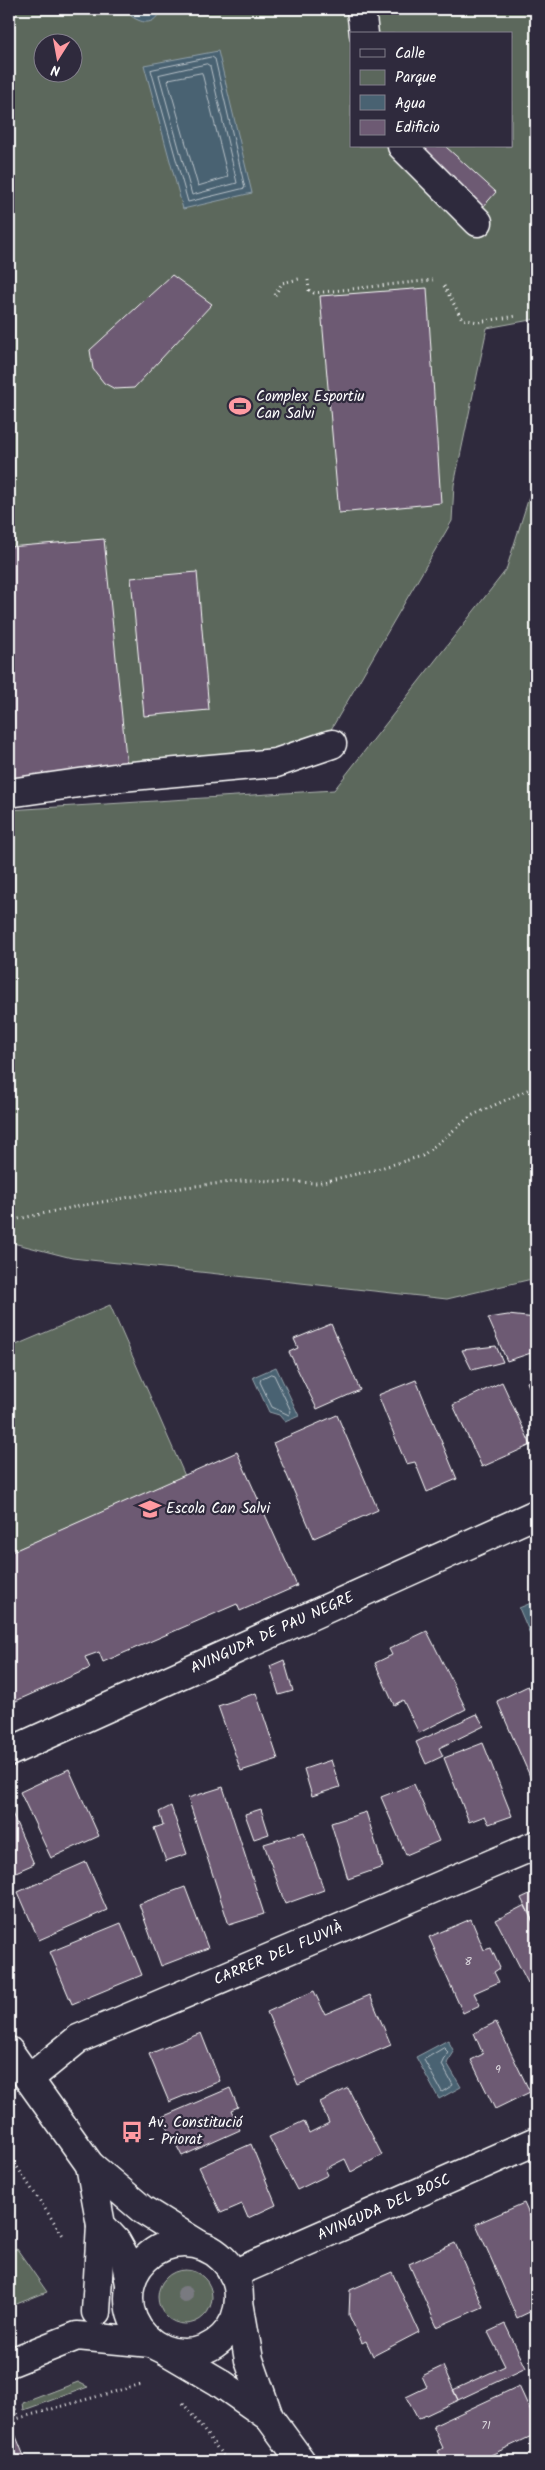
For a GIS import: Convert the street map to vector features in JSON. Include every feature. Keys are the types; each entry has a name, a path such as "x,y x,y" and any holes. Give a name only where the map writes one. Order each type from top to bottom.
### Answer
{"street":[{"path":"361,9 364,32"},
{"path":"404,148 478,222"},
{"path":"9,793 121,777 276,763 332,744"},
{"name":"AVINGUDA DE PAU NEGRE","path":"9,1752 536,1514"},
{"name":"CARRER DEL FLUVIÀ","path":"29,2079 78,2039 536,1845"},
{"path":"9,2052 90,2165 143,2210 198,2244 215,2252 228,2266 237,2282 249,2360 270,2417 301,2461"},
{"name":"AVINGUDA DEL BOSC","path":"233,2274 536,2141"},
{"path":"90,2165 101,2225 96,2312"},
{"path":"101,2225 116,2241 124,2257 131,2316 139,2331 158,2347 219,2382 270,2417"},
{"path":"77,2336 96,2312 129,2292 137,2268 148,2255 164,2246 180,2243 198,2244"},
{"path":"9,2363 77,2336 158,2347 183,2354 199,2351 215,2344 227,2333 236,2318 239,2302"}],"path":[{"path":"275,295 282,283 298,279"},
{"path":"308,280 309,290 314,293 433,280"},
{"path":"444,286 462,319 478,322 517,316"},
{"path":"9,1221 186,1187 250,1180 317,1183 370,1171 422,1156 471,1116 536,1086"},
{"path":"9,2422 19,2417 142,2384"},
{"path":"11,2400 19,2417"}],"green space":[{"name":"Complex Esportiu Can Salvi","path":"9,9 536,9 536,319 487,328 454,485 452,521 315,757 9,766"},
{"path":"536,475 536,1278 447,1299 72,1258 9,1242 9,810 334,790 506,570"},
{"path":"110,1305 185,1476 9,1553 9,1348"},
{"path":"17,2249 47,2292 9,2307 9,2252"},
{"path":"185,2270 195,2272 204,2278 210,2287 212,2297 210,2307 204,2316 195,2322 185,2324 175,2322 166,2316 160,2307 158,2297 160,2287 166,2278 175,2272"},
{"path":"78,2382 88,2387 24,2410 23,2403"}],"water":[{"path":"130,9 161,9 156,18 145,22 131,16"},
{"path":"218,51 252,193 183,209 144,65"},
{"path":"276,1367 299,1416 285,1422 279,1415 269,1412 253,1377"},
{"path":"536,1601 536,1648 519,1608"},
{"path":"448,2040 454,2052 447,2063 461,2087 439,2099 416,2057"}],"building":[{"path":"415,148 447,148 496,192 482,208"},
{"path":"172,275 212,304 134,388 115,389 104,383 93,369 90,350"},
{"path":"427,288 441,503 339,513 320,296"},
{"path":"104,539 127,767 9,779 9,547"},
{"path":"197,572 209,710 144,716 131,578"},
{"path":"508,1315 536,1318 536,1332 534,1333 536,1344 531,1345 534,1352 507,1361 488,1318"},
{"path":"331,1324 360,1390 317,1409 289,1352 298,1348 294,1339"},
{"path":"496,1346 503,1362 472,1370 462,1350"},
{"path":"536,1365 536,1405 527,1382 533,1379 529,1368"},
{"path":"416,1380 457,1479 427,1492 415,1462 406,1464 378,1395"},
{"path":"502,1382 531,1445 482,1467 453,1405"},
{"path":"337,1415 378,1510 314,1538 273,1443"},
{"path":"237,1452 297,1586 240,1611 237,1604 103,1662 99,1652 85,1657 90,1668 9,1704 9,1553"},
{"path":"427,1631 466,1709 419,1733 403,1700 394,1705 375,1663 392,1655 389,1649"},
{"path":"284,1660 293,1691 279,1695 270,1666"},
{"path":"528,1686 536,1703 536,1790 497,1701"},
{"path":"256,1693 278,1759 241,1771 218,1706"},
{"path":"477,1714 484,1726 439,1748 443,1756 426,1764 416,1742"},
{"path":"483,1743 512,1816 489,1824 485,1816 469,1822 444,1758"},
{"path":"331,1760 340,1787 312,1796 304,1769"},
{"path":"69,1769 99,1836 51,1858 20,1792"},
{"path":"414,1784 439,1841 406,1855 381,1797"},
{"path":"223,1787 264,1914 229,1925 188,1798"},
{"path":"9,1806 34,1864 9,1875"},
{"path":"171,1806 187,1854 166,1861 154,1828 163,1825 159,1812"},
{"path":"261,1809 269,1834 254,1839 245,1814"},
{"path":"366,1812 383,1867 348,1879 331,1823"},
{"path":"304,1832 324,1890 285,1904 264,1844"},
{"path":"86,1862 107,1910 39,1940 18,1892"},
{"path":"185,1887 208,1948 161,1966 139,1904"},
{"path":"536,1891 536,1928 521,1898"},
{"path":"525,1905 536,1928 536,1979 528,1983 496,1920"},
{"path":"471,1919 484,1950 491,1948 500,1968 494,1972 499,1982 474,1993 480,2005 463,2013 429,1937"},
{"path":"121,1923 142,1975 72,2004 50,1952"},
{"path":"314,1991 325,2014 370,1995 391,2045 298,2085 267,2012"},
{"path":"496,2022 530,2092 495,2109 471,2060 483,2054 474,2033"},
{"path":"201,2033 220,2081 169,2102 149,2054"},
{"path":"230,2088 238,2107 231,2110 240,2130 182,2156 162,2117"},
{"path":"348,2088 382,2155 351,2172 345,2159 325,2169 328,2175 297,2190 269,2137 304,2121 309,2133 329,2123 320,2102"},
{"path":"251,2144 276,2205 248,2218 242,2204 221,2213 199,2167"},
{"path":"524,2203 536,2230 536,2309 517,2318 476,2224"},
{"path":"455,2243 483,2307 437,2327 409,2264"},
{"path":"392,2272 419,2332 373,2356 366,2341 362,2343 349,2315 350,2290"},
{"path":"505,2324 526,2368 458,2400 453,2390 505,2366 488,2332"},
{"path":"443,2366 458,2400 418,2419 406,2397 427,2387 422,2376"},
{"path":"519,2386 536,2423 536,2434 478,2461 443,2461 438,2451 443,2448 433,2426"},
{"path":"13,2429 26,2461 9,2461 9,2431"}],"place":[{"name":"Complex Esportiu Can Salvi","path":"240,406"},
{"name":"Escola Can Salvi","path":"150,1509"},
{"name":"Av. Constitució - Priorat","path":"132,2132"}]}
